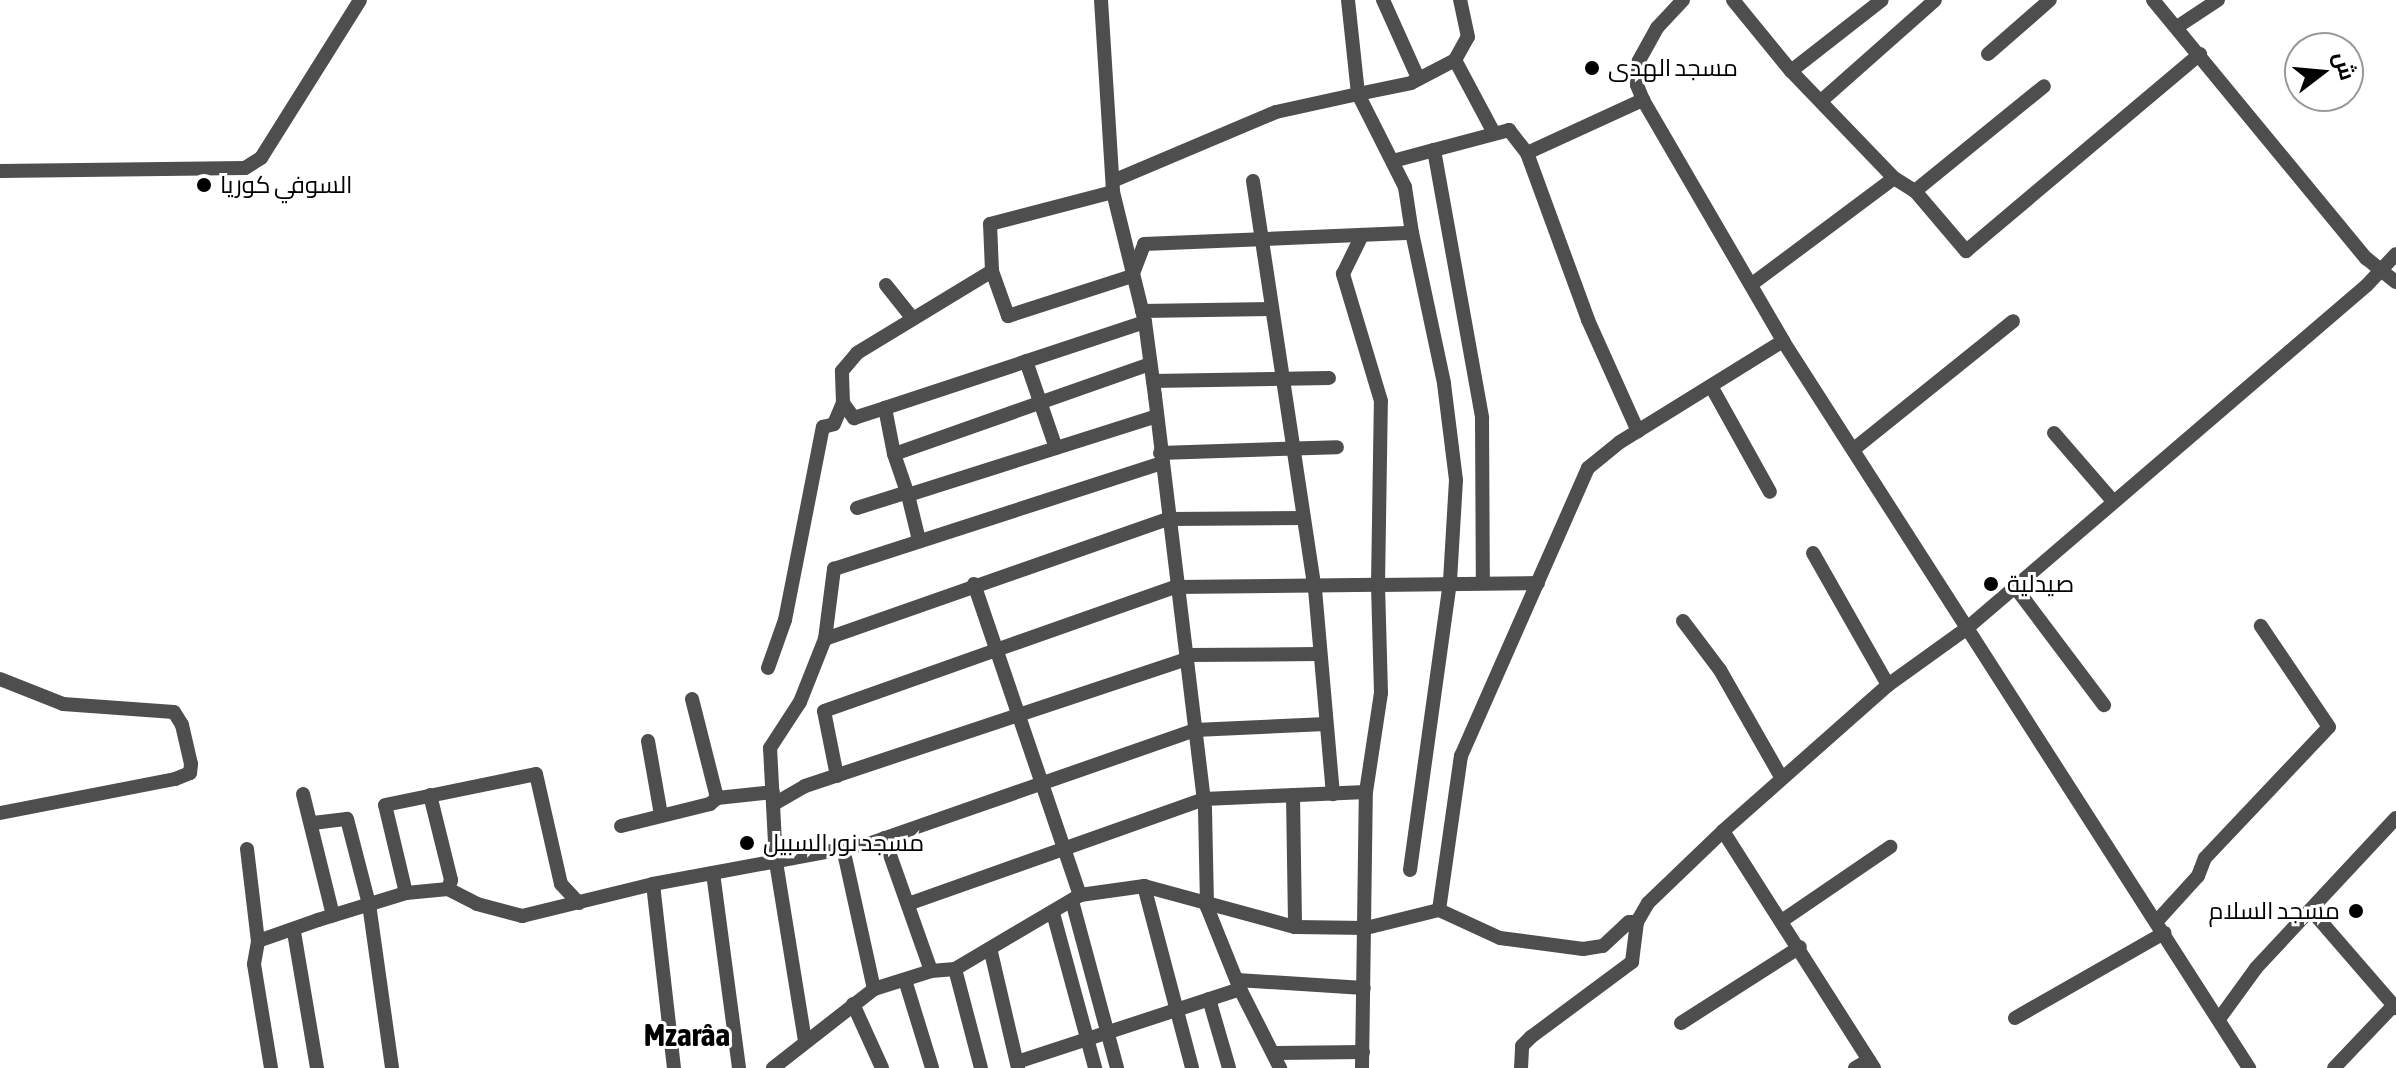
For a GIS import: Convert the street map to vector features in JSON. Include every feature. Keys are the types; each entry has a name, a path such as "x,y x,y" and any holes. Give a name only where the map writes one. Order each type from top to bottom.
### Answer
{"street":[{"path":"0,171 245,168 261,158 360,0"},
{"path":"1101,0 1113,186 1143,316 1153,381 1175,587 1187,657 1204,799 1207,907 1239,985 1276,1053 1280,1068"},
{"path":"1348,0 1358,94 1405,187 1444,383 1456,480 1450,581 1410,870"},
{"path":"1383,0 1418,78"},
{"path":"1132,276 1008,316 992,271 990,224 1113,186 1276,112 1418,78 1455,60 1468,37 1460,0"},
{"path":"1683,0 1657,28 1639,61 1637,85 1643,100 1783,341 1919,546 1966,629 2249,1068"},
{"path":"1733,0 1791,71 1894,178 1915,191 1966,251 2200,54"},
{"path":"1791,71 1882,0"},
{"path":"1821,101 1935,0"},
{"path":"1988,54 2050,0"},
{"path":"2153,0 2366,258 2396,282"},
{"path":"2177,27 2218,0"},
{"path":"1455,60 1494,133"},
{"path":"1915,191 2044,86"},
{"path":"1527,153 1643,100"},
{"path":"1393,161 1511,131 1527,153 1588,320 1638,431"},
{"path":"1434,150 1482,418 1483,583"},
{"path":"1752,284 1894,178"},
{"path":"1253,181 1291,449 1315,589 1333,794"},
{"path":"1132,276 1144,244 1412,233"},
{"path":"1362,235 1343,274 1381,401 1378,585 1381,693 1366,792 1362,1068"},
{"path":"1521,1068 1522,1046 1531,1037 1632,962 1637,922 1648,903 1781,777 1888,685 1966,629 2396,254"},
{"path":"768,668 785,620 823,427 834,424 843,403 842,371 850,362 913,319 992,271"},
{"path":"886,285 913,319"},
{"path":"843,403 854,418 1026,361 1143,316 1271,309"},
{"path":"1854,449 2013,321"},
{"path":"1439,910 1461,756 1538,583 1567,506 1588,468 1638,431 1783,341"},
{"path":"1026,361 1056,448"},
{"path":"894,454 1150,364"},
{"path":"1153,381 1329,378"},
{"path":"1711,386 1770,492"},
{"path":"885,408 894,454 919,540"},
{"path":"857,508 1157,416"},
{"path":"2054,433 2113,501"},
{"path":"805,1041 776,862 770,748 800,702 825,639 834,569 1161,458 1337,447"},
{"path":"825,639 974,584 1167,519 1303,518"},
{"path":"1813,553 1888,685"},
{"path":"837,776 824,711 1175,587 1315,589 1450,581 1538,583"},
{"path":"974,584 1017,717 1066,849 1117,1068"},
{"path":"2015,587 2104,705"},
{"path":"1683,621 1720,670 1781,777"},
{"path":"2015,1018 2160,927 2198,876 2205,858 2329,727 2261,626"},
{"path":"621,826 717,798 773,798 1187,657 1319,654"},
{"path":"0,679 63,704 174,712 182,725 191,764 190,773 175,779 0,813"},
{"path":"839,705 846,687"},
{"path":"692,699 717,798"},
{"path":"258,941 294,932 333,915 406,893 448,889 477,904 522,916 653,884 776,862 884,838 1195,730 1326,724"},
{"path":"648,741 661,815"},
{"path":"406,893 385,805 536,774 561,884 579,903"},
{"path":"908,904 1204,799 1366,792"},
{"path":"303,794 313,823 333,915"},
{"path":"430,795 451,880 448,889"},
{"path":"1293,795 1295,927"},
{"path":"2219,1019 2256,968 2396,818"},
{"path":"313,823 347,819 369,904 392,1068"},
{"path":"1723,831 1783,920 1872,1064 1855,1068"},
{"path":"884,838 931,971"},
{"path":"1783,920 1890,847"},
{"path":"843,848 874,989"},
{"path":"247,849 258,941 254,964 271,1068"},
{"path":"713,873 739,1068"},
{"path":"653,884 674,1068"},
{"path":"773,1068 874,989 931,971 955,969 991,952 1076,898 1144,886 1207,907 1295,927 1366,928 1439,910 1500,938 1549,947 1603,946 1629,922 1637,922"},
{"path":"1144,886 1174,1012 1192,1068"},
{"path":"2311,910 2395,1006 2334,1068"},
{"path":"1053,913 1084,1041 1095,1068"},
{"path":"294,932 317,1068"},
{"path":"1681,1023 1800,947"},
{"path":"991,952 1018,1065 1174,1012 1239,985 1364,988"},
{"path":"955,969 981,1068"},
{"path":"905,980 932,1068"},
{"path":"1209,999 1229,1068"},
{"path":"853,1004 882,1068"},
{"path":"1276,1053 1363,1052"}],"place":[{"name":"مسجد الهدى","path":"1592,68"},
{"name":"السوفي كوريا","path":"204,185"},
{"name":"صيدلية","path":"1991,584"},
{"name":"مسجد نور السبيل","path":"747,843"},
{"name":"مسجد السلام","path":"2356,911"}],"district":[{"name":"Mzarâa","path":"687,1035"}]}
